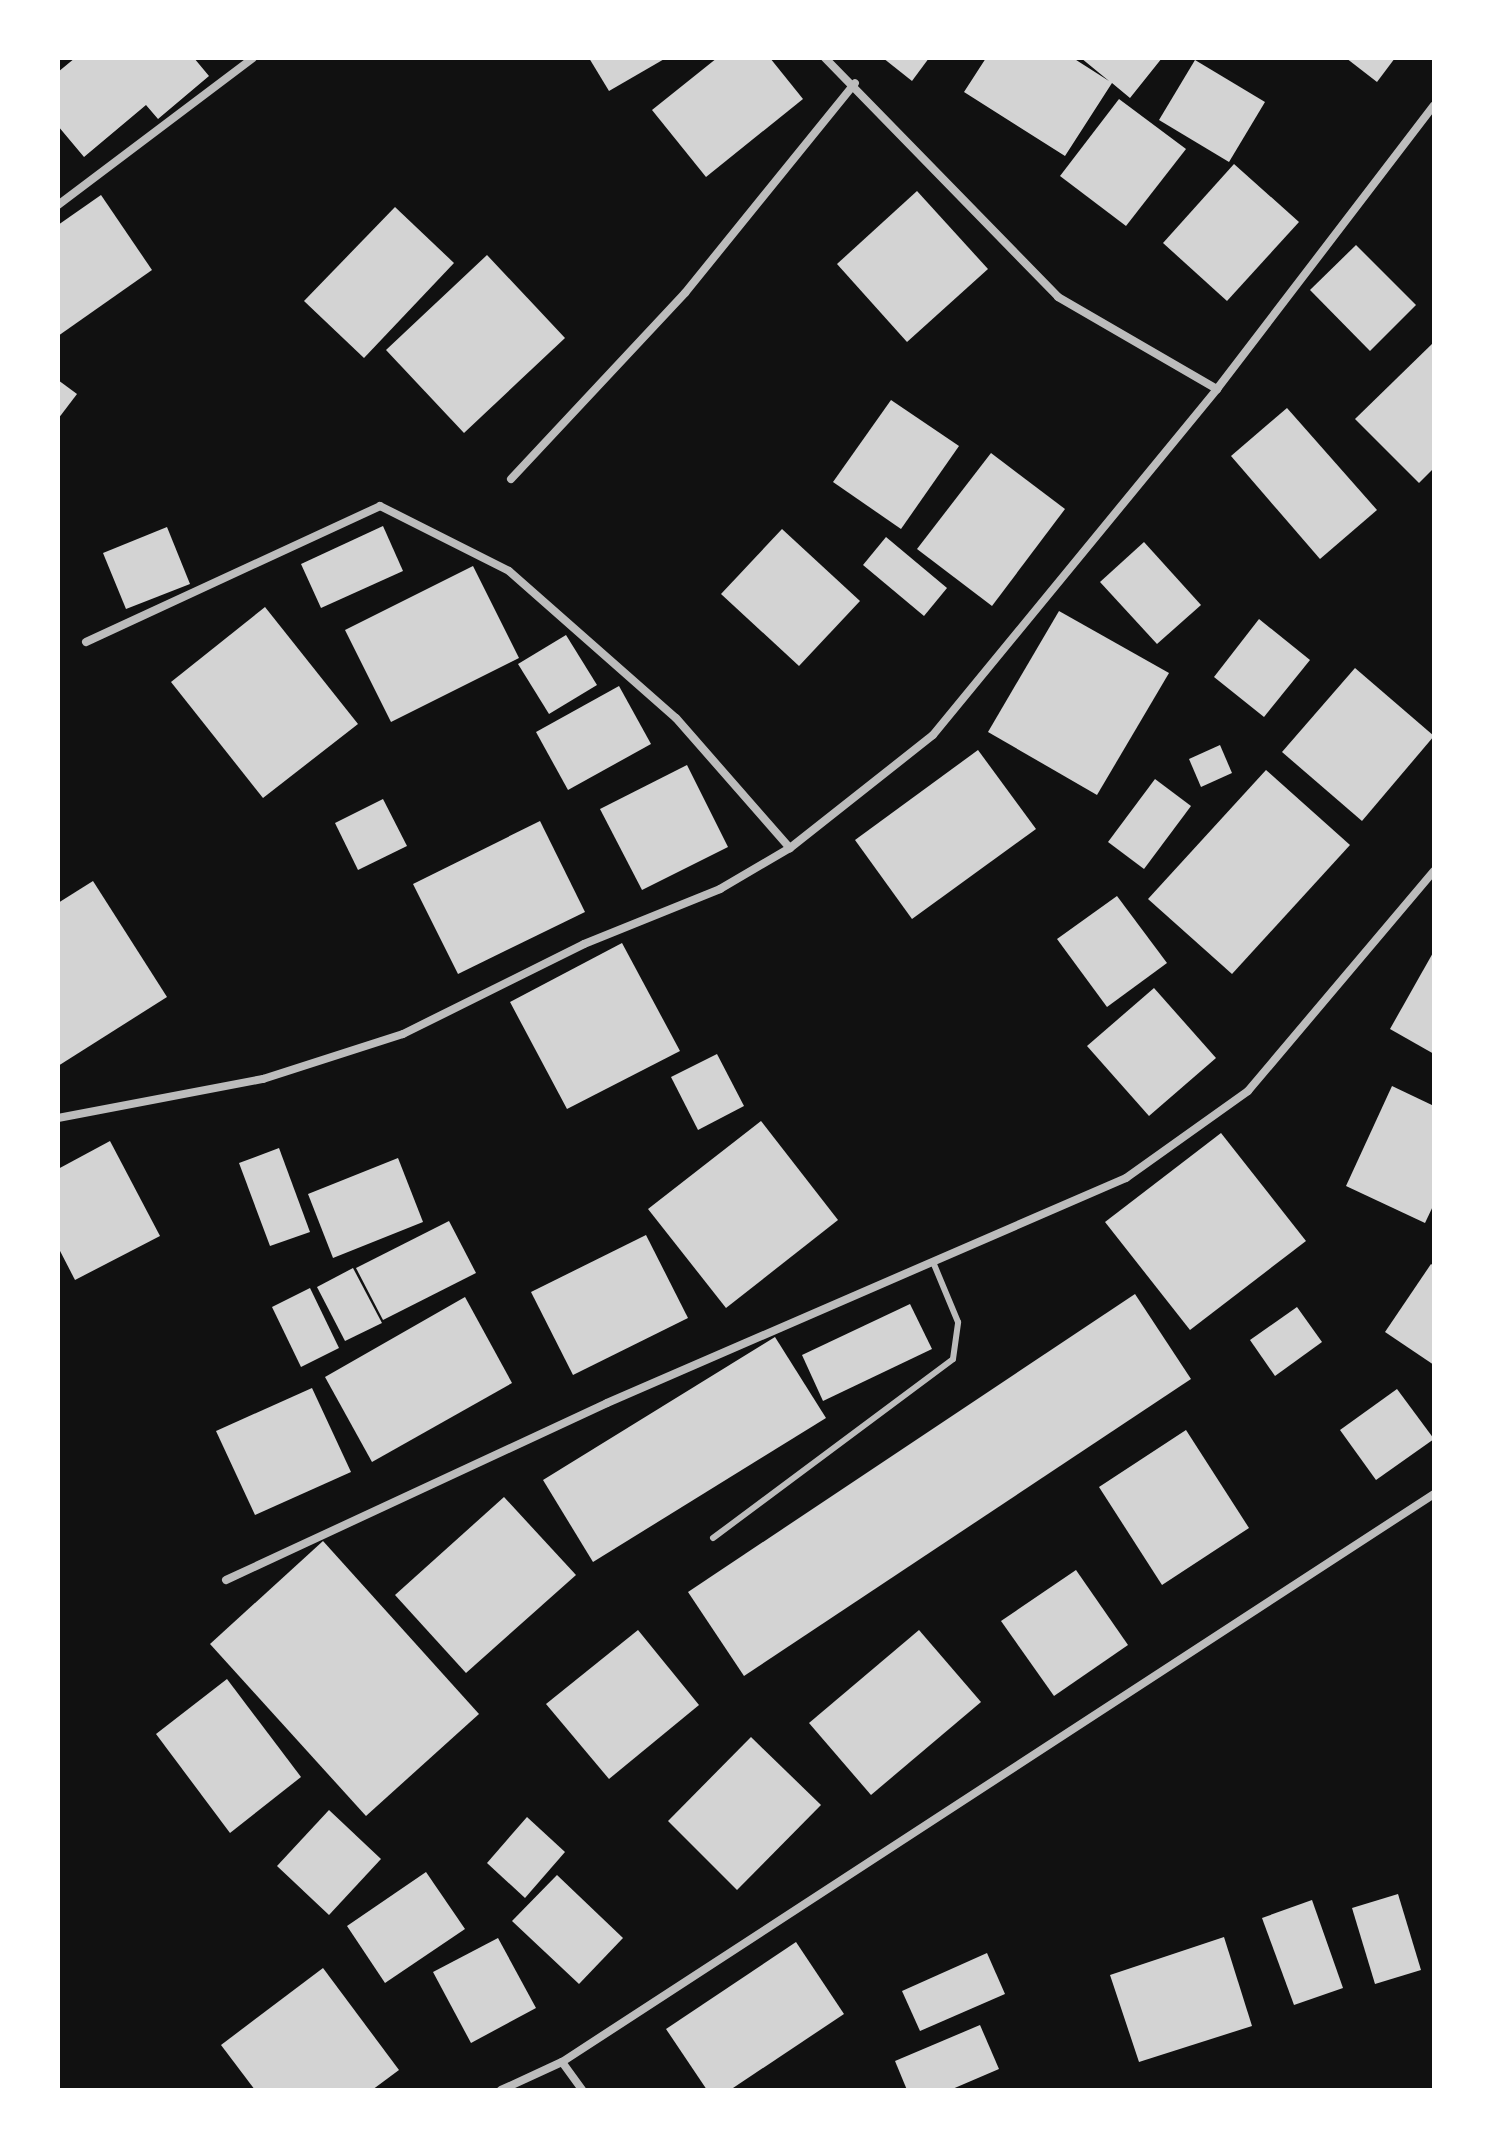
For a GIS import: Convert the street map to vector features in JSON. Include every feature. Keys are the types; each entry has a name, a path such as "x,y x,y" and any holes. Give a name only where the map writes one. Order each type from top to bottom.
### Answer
{"street":[{"path":"58,205 253,58"},
{"path":"825,58 855,83 969,213 1058,297 1217,389"},
{"path":"511,479 685,293 855,83"},
{"path":"58,1118 263,1079 403,1034 584,944 720,889 790,848 933,735 1217,389 1434,105"},
{"path":"86,642 380,506 509,571 676,718 790,848"},
{"path":"226,1580 1126,1178 1248,1091 1434,871"},
{"path":"501,2090 562,2062 1434,1494"},
{"path":"562,2062 582,2090"}],"lane":[{"path":"713,1538 953,1359 958,1322 933,1262"}],"building":[{"path":"75,58 194,58 209,76 158,119 146,105 84,157 58,126 58,72"},
{"path":"589,58 666,58 609,91"},
{"path":"717,58 770,58 803,99 706,177 652,110"},
{"path":"883,58 929,58 912,81"},
{"path":"986,58 1073,58 1109,81 1081,58 1162,58 1130,98 1112,83 1065,156 964,92"},
{"path":"1346,58 1395,58 1377,82"},
{"path":"1195,60 1265,102 1229,162 1159,120"},
{"path":"1119,99 1186,149 1126,226 1060,176"},
{"path":"1234,164 1299,222 1227,301 1163,243"},
{"path":"917,191 988,269 907,342 837,264"},
{"path":"101,195 152,270 58,336 58,225"},
{"path":"395,207 454,263 364,358 304,301"},
{"path":"1356,245 1416,305 1370,351 1310,290"},
{"path":"487,255 565,338 464,433 386,350"},
{"path":"1434,342 1434,468 1419,483 1355,419"},
{"path":"58,380 77,394 58,419"},
{"path":"891,400 959,446 901,529 833,482"},
{"path":"1287,408 1377,510 1320,559 1231,456"},
{"path":"991,453 1065,509 992,606 917,549"},
{"path":"383,526 403,571 321,608 301,564"},
{"path":"167,527 190,584 126,609 103,553"},
{"path":"782,529 860,601 799,666 721,594"},
{"path":"886,537 947,588 924,616 863,565"},
{"path":"1144,542 1201,605 1157,644 1100,582"},
{"path":"473,566 519,658 391,722 345,630"},
{"path":"265,607 358,724 263,798 171,682"},
{"path":"1059,611 1169,673 1097,795 988,732"},
{"path":"1259,619 1310,660 1264,717 1214,677"},
{"path":"566,635 597,685 549,714 518,664"},
{"path":"1355,668 1434,736 1362,821 1282,752"},
{"path":"619,686 651,744 568,790 536,732"},
{"path":"1220,745 1232,773 1201,787 1189,759"},
{"path":"978,750 1036,829 912,919 855,840"},
{"path":"687,765 728,847 642,890 600,809"},
{"path":"1266,770 1350,845 1232,974 1148,899"},
{"path":"1155,779 1191,806 1144,869 1108,842"},
{"path":"383,799 407,846 358,870 335,823"},
{"path":"540,821 585,912 458,974 413,884"},
{"path":"93,881 167,997 58,1066 58,903"},
{"path":"1117,896 1167,963 1107,1007 1057,939"},
{"path":"622,943 680,1051 567,1109 510,1002"},
{"path":"1434,951 1434,1054 1390,1029"},
{"path":"1154,988 1216,1058 1149,1116 1087,1046"},
{"path":"717,1054 744,1106 698,1130 671,1077"},
{"path":"1392,1086 1434,1106 1434,1204 1425,1223 1346,1186"},
{"path":"761,1121 838,1220 726,1308 648,1209"},
{"path":"1221,1133 1306,1241 1190,1330 1105,1222"},
{"path":"110,1141 160,1236 75,1280 58,1247 58,1169"},
{"path":"279,1148 310,1232 270,1246 239,1163"},
{"path":"398,1158 423,1222 333,1258 308,1194"},
{"path":"449,1221 476,1273 383,1320 356,1268"},
{"path":"646,1235 688,1318 573,1375 531,1292"},
{"path":"1431,1264 1434,1266 1434,1365 1385,1332"},
{"path":"353,1268 382,1323 345,1341 317,1287"},
{"path":"310,1288 339,1348 301,1367 272,1307"},
{"path":"1135,1294 1191,1379 744,1676 688,1592"},
{"path":"465,1297 512,1383 372,1462 325,1377"},
{"path":"910,1304 932,1349 823,1401 802,1355"},
{"path":"1297,1307 1322,1342 1275,1376 1250,1340"},
{"path":"775,1337 826,1418 593,1562 543,1480"},
{"path":"312,1388 351,1472 255,1515 216,1431"},
{"path":"1397,1389 1434,1439 1376,1480 1340,1430"},
{"path":"1186,1430 1249,1528 1162,1585 1099,1487"},
{"path":"504,1497 576,1575 466,1673 395,1595"},
{"path":"323,1541 479,1714 366,1816 210,1644"},
{"path":"1076,1570 1128,1645 1054,1696 1001,1621"},
{"path":"638,1630 699,1705 609,1779 546,1704"},
{"path":"919,1630 981,1702 871,1795 809,1723"},
{"path":"227,1679 301,1777 230,1833 156,1734"},
{"path":"751,1737 821,1805 737,1890 668,1821"},
{"path":"329,1810 381,1859 329,1915 277,1866"},
{"path":"527,1817 565,1852 525,1898 487,1863"},
{"path":"426,1872 465,1929 385,1983 347,1926"},
{"path":"557,1875 623,1938 579,1984 512,1921"},
{"path":"1398,1894 1421,1970 1375,1984 1352,1908"},
{"path":"1312,1900 1343,1988 1294,2005 1262,1918"},
{"path":"1224,1937 1252,2026 1139,2062 1110,1975"},
{"path":"498,1938 536,2008 471,2043 433,1972"},
{"path":"796,1942 844,2014 730,2090 707,2090 666,2029"},
{"path":"987,1953 1005,1994 920,2031 902,1991"},
{"path":"323,1968 399,2070 372,2090 255,2090 221,2045"},
{"path":"980,2025 999,2069 950,2090 907,2090 895,2061"}]}
